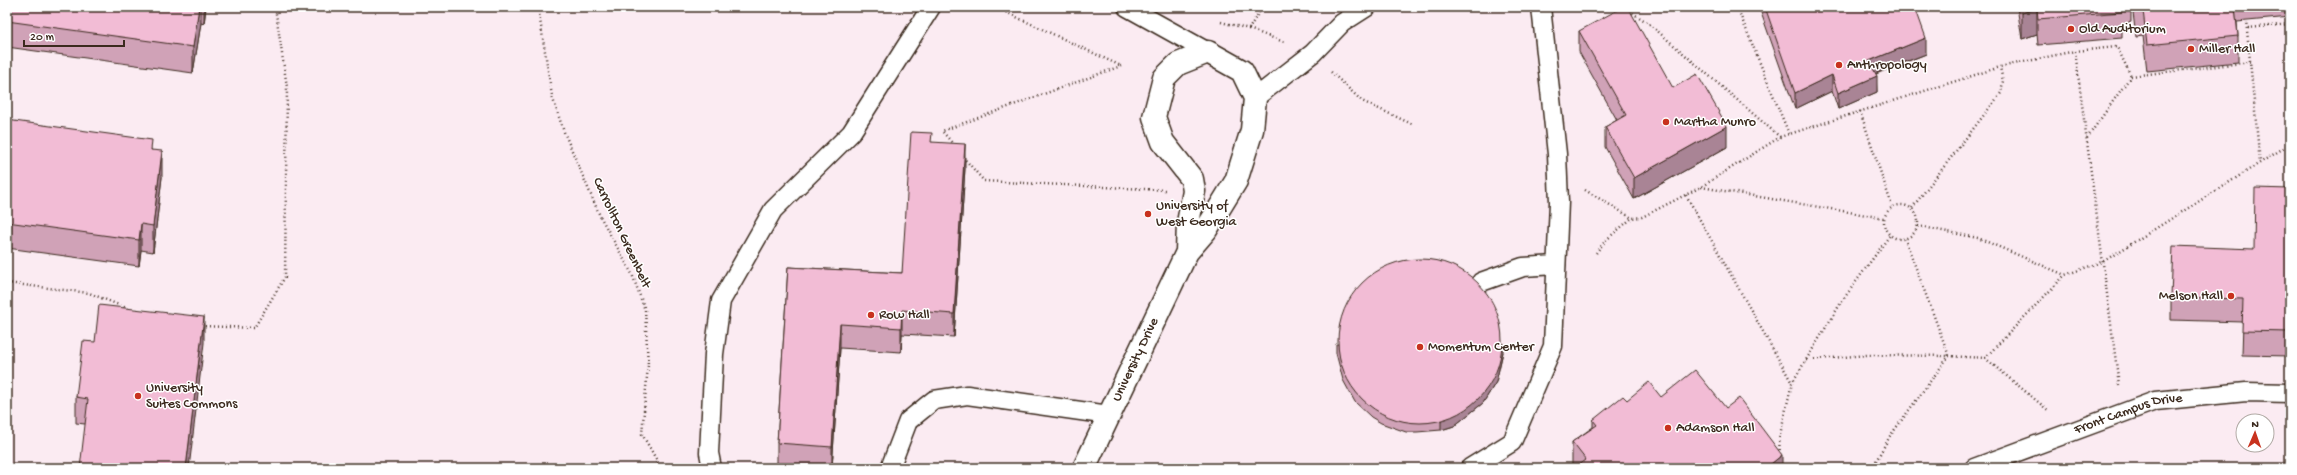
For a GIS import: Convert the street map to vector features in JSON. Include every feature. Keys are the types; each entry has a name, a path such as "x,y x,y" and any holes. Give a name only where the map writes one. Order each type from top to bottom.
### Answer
{"street":[{"path":"1208,52 1242,71 1255,98"},
{"name":"University Drive","path":"1187,252 1188,223 1194,190 1192,179 1163,142 1154,117 1164,78 1178,64 1208,52"},
{"name":"University Drive","path":"1084,468 1187,252 1206,230 1236,181 1252,130 1255,98"}],"lane":[{"path":"712,468 709,445 714,354 721,301 773,210 851,133 931,7"},
{"path":"1127,7 1208,52"},
{"path":"1255,98 1313,53 1342,23 1367,7"},
{"path":"1470,468 1512,442 1553,346 1556,265 1557,154 1541,7"},
{"path":"1481,282 1523,267 1556,265"},
{"name":"Front Campus Drive","path":"1974,468 2155,401 2246,392 2290,393"},
{"path":"890,468 908,421 934,400 967,395 1109,415"}],"path":[{"path":"196,325 254,328 285,277 287,87 275,7"},
{"name":"Carrollton Greenbelt","path":"538,7 552,96 564,132 600,216 632,274 645,310 648,365 642,434 661,468"},
{"path":"956,148 942,131 1121,66 995,7"},
{"path":"1249,29 1262,7"},
{"path":"1622,7 1647,22 1780,138"},
{"path":"1737,7 1789,134"},
{"path":"2244,13 2248,28 2260,162"},
{"path":"1221,22 1249,29 1313,53 1362,101 1414,125"},
{"path":"2248,28 2290,24"},
{"path":"1596,253 1606,240 1632,218 1642,217 1701,187 1780,138 1789,134 2000,67 2075,51 2117,47 2131,76"},
{"path":"2075,51 2120,391"},
{"path":"2087,138 2131,76 2251,62"},
{"path":"1912,208 2001,93 2003,81 2000,67"},
{"path":"1860,111 1892,206"},
{"path":"1985,358 2065,275 2104,261 2290,144"},
{"path":"960,153 984,182 1164,190"},
{"path":"1701,187 1884,218"},
{"path":"1585,190 1632,218"},
{"path":"1686,195 1792,383"},
{"path":"1902,204 1912,208 1917,216 1918,226 1913,234 1905,239 1894,238 1886,232 1883,223 1885,213 1892,206 1902,204"},
{"path":"1918,226 1978,238 2065,275"},
{"path":"1780,460 1779,439 1792,383 1842,301 1890,235"},
{"path":"1905,239 1949,356"},
{"path":"7,283 89,293 130,309"},
{"path":"1806,360 1867,355 1985,358 2052,414"},
{"path":"1872,468 1890,436 1949,356"}],"shaded area":[{"name":"University of West Georgia","path":"7,7 2290,7 2290,468 7,468"}],"building":[{"path":"7,7 199,7 193,47 7,21"},
{"name":"Martha Munro","path":"1623,7 1628,7 1673,88 1697,74 1727,126 1634,178 1605,127 1626,115 1579,31"},
{"name":"Anthropology","path":"1765,7 1915,7 1926,38 1869,61 1877,76 1838,93 1832,75 1795,93"},
{"path":"2021,7 2121,7 2122,12 2038,19 2037,8 2022,13"},
{"path":"2135,7 2235,7 2238,36 2147,45 2143,10 2136,11"},
{"path":"7,120 152,140 151,150 162,151 153,226 141,224 139,240 7,222"},
{"name":"Row Hall","path":"911,132 932,133 931,142 965,144 954,314 902,310 901,328 840,324 832,447 777,443 788,267 902,273"},
{"name":"Melson Hall","path":"2255,188 2290,189 2290,332 2242,331 2243,299 2171,297 2173,246 2254,249"},
{"name":"Momentum Center","path":"1420,259 1451,265 1478,283 1496,310 1502,341 1496,372 1478,399 1451,417 1420,423 1389,417 1362,399 1344,372 1338,341 1344,310 1362,283 1389,265"},
{"name":"University Suites Commons","path":"99,305 204,317 186,468 80,468 88,399 76,397 83,341 95,342"},
{"name":"Adamson Hall","path":"1695,370 1726,408 1739,398 1782,455 1766,468 1575,468 1586,460 1572,442 1597,425 1593,420 1623,396 1627,400 1649,382 1661,397"}],"place":[{"name":"Old Auditorium","path":"2071,29"},
{"name":"Miller Hall","path":"2191,49"},
{"name":"Anthropology","path":"1839,65"},
{"name":"Martha Munro","path":"1666,122"},
{"name":"University of West Georgia","path":"1148,214"},
{"name":"Melson Hall","path":"2231,296"},
{"name":"Row Hall","path":"871,315"},
{"name":"Momentum Center","path":"1420,347"},
{"name":"University Suites Commons","path":"138,396"},
{"name":"Adamson Hall","path":"1668,428"}]}
